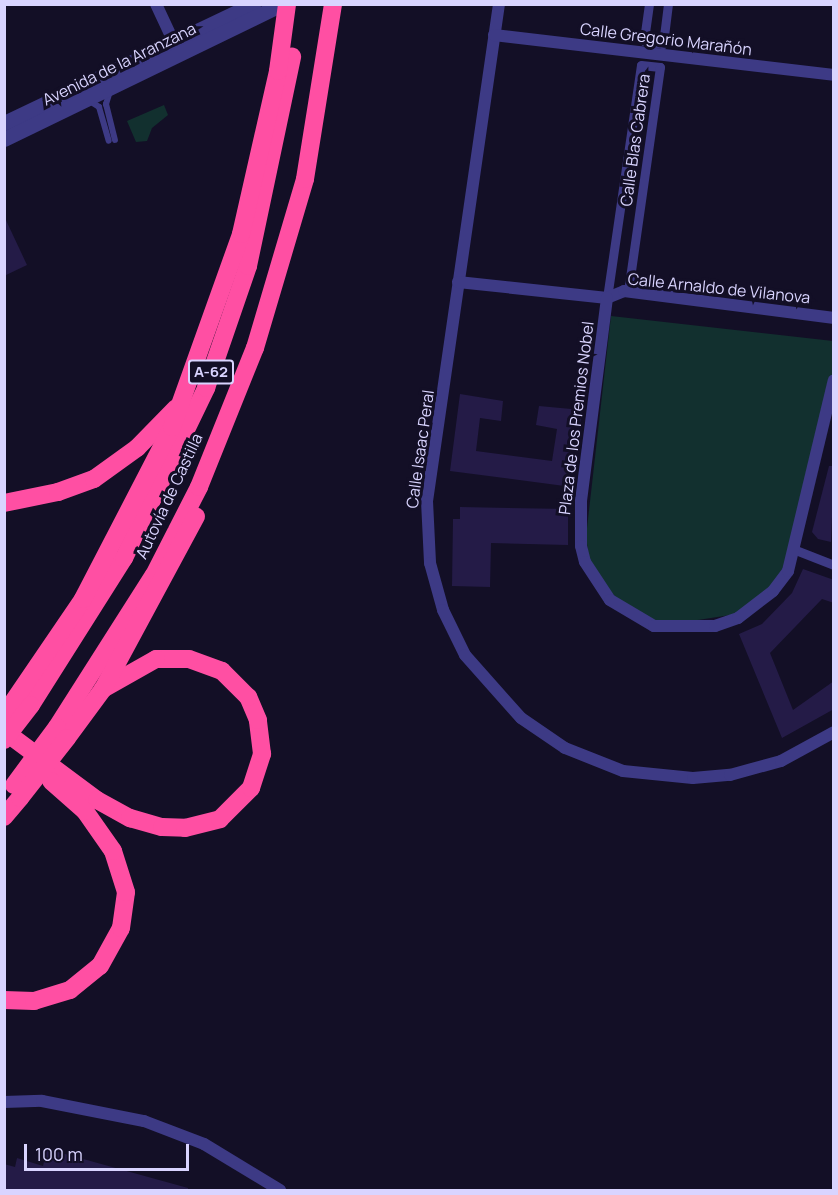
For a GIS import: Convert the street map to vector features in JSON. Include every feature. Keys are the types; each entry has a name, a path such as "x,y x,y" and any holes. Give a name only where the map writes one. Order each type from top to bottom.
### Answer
{"highway":[{"path":"4,715 26,699 126,522 178,407 241,234 278,71 287,4"},
{"name":"Autovía de Castilla","path":"4,740 26,699 124,558 206,388 248,266 270,174 298,4"},
{"name":"Autovía de Castilla","path":"4,817 13,793 62,732 124,626 199,487 255,348 305,179 333,4"},
{"path":"62,732 103,689 182,548 226,450 255,348"},
{"path":"4,503 58,492 94,479 137,448 178,407"},
{"path":"4,731 97,800 130,818 162,827 185,828 220,819 251,788 262,754 258,720 248,697 222,671 189,659 156,659 103,689"},
{"path":"4,746 85,811 113,851 126,891 121,928 113,948 84,981 52,997 4,1000"}],"street":[{"path":"156,4 177,48"},
{"name":"Avenida de la Aranzana","path":"228,24 253,4"},
{"name":"Avenida de la Aranzana","path":"4,123 228,24 282,4"},
{"name":"Calle Isaac Peral","path":"499,4 427,501 427,534 443,610 465,655 492,690 527,723 565,748 623,771 693,778 747,771 781,761 834,732"},
{"path":"649,4 644,41 663,44 668,4"},
{"name":"Calle Gregorio Marañón","path":"494,35 834,75"},
{"name":"Avenida de la Aranzana","path":"4,139 111,89 177,48"},
{"name":"Calle Blas Cabrera","path":"607,298 640,64 660,67 628,292"},
{"name":"Calle Arnaldo de Vilanova","path":"458,282 607,298 628,292 834,318"},
{"name":"Plaza de los Premios Nobel","path":"607,298 580,514 581,546 595,581 610,600 637,620 672,628 715,626 738,618 772,591 788,571 834,381"},
{"path":"793,549 834,565"},
{"path":"4,1102 42,1101 144,1121 204,1144 280,1191"}],"lane":[{"path":"88,100 99,107 112,141 106,104 111,89"}],"green space":[{"path":"164,105 168,115 152,128 147,141 136,142 127,121"},
{"path":"611,316 833,341 833,377 784,568 772,585 737,614 665,625 630,612 608,589 589,558 586,537"}],"building":[{"path":"4,216 27,265 4,276"},
{"path":"460,394 503,401 501,421 480,418 476,451 552,461 557,429 536,425 539,406 582,410 572,487 450,471"},
{"path":"829,466 834,466 831,542 818,539 812,532"},
{"path":"460,507 568,509 568,545 491,543 490,587 452,586 453,519 460,519"},
{"path":"803,569 834,580 834,603 822,599 770,653 793,710 834,681 834,709 782,738 739,634 762,624 792,593"},
{"path":"47,1149 188,1188 188,1191 4,1191 4,1164 15,1167 17,1158 43,1166"}]}
